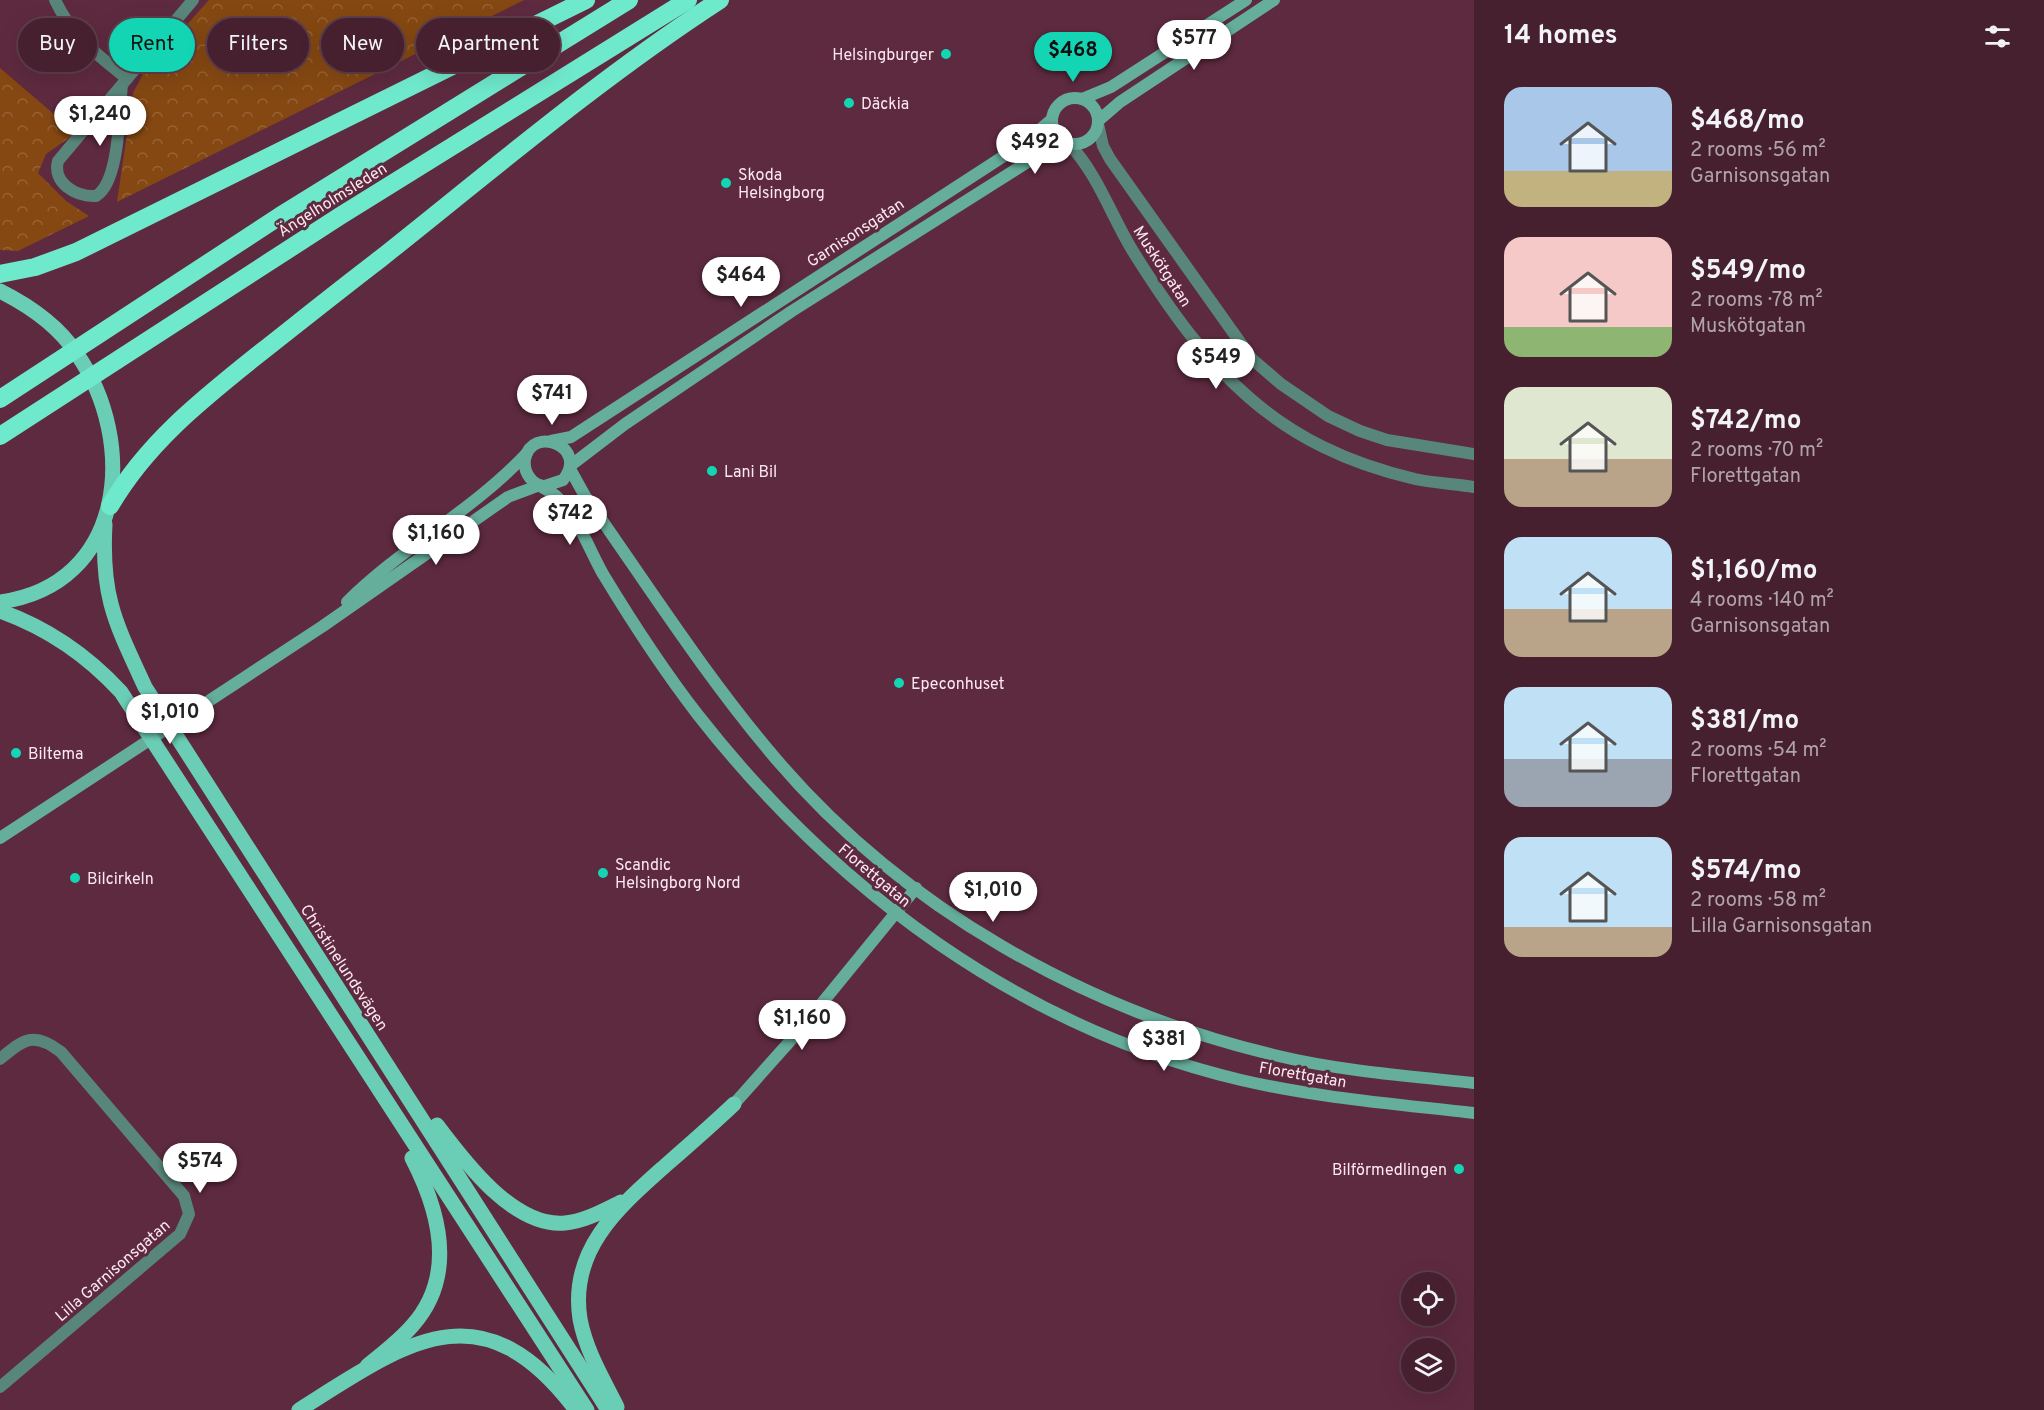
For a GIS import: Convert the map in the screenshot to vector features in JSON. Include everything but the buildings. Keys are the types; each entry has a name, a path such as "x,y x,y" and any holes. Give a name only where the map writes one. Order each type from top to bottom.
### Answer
{"highway":[{"path":"0,274 35,267 76,252 586,0"},
{"name":"Ängelholmsleden","path":"0,399 280,216 629,0"},
{"name":"Ängelholmsleden","path":"0,435 340,216 688,0"},
{"path":"110,506 123,483 147,454 223,382 520,145 671,32 720,0"}],"main road":[{"path":"0,291 46,319 76,352 103,407 110,432 113,462 110,506 105,524 87,552 64,575 26,596 0,602"},
{"name":"Christinelundsvägen","path":"105,524 103,561 108,599 122,637 158,708 608,1410"},
{"path":"0,611 44,630 76,650 110,680 139,719 587,1410"},
{"path":"354,1013 464,1160 496,1194 515,1207 546,1222 562,1223 596,1215 629,1197"},
{"path":"368,1366 401,1338 425,1310 435,1285 440,1258 440,1237 432,1199 370,1078"},
{"path":"618,1410 587,1343 580,1321 579,1285 592,1242 629,1197 734,1104"},
{"path":"298,1410 368,1366 430,1338 453,1335 476,1337 503,1347 539,1369 576,1410"}],"street":[{"path":"56,0 71,30 124,82"},
{"path":"124,82 113,168 108,184 96,196 73,192 58,175 57,160 193,0"},
{"name":"Garnisonsgatan","path":"322,626 365,585 499,482 537,443 571,437 1023,143 1051,120 1056,107 1061,102 1067,99 1082,99 1111,87 1246,0"},
{"name":"Garnisonsgatan","path":"0,838 322,626 508,496 563,480 570,468 625,424 792,311 1034,158 1068,143 1088,140 1098,122 1120,102 1274,0"},
{"path":"1082,99 1092,105 1098,122"},
{"path":"1051,120 1057,136 1068,143"},
{"name":"Muskötgatan","path":"1098,122 1103,146 1110,159 1252,359 1305,402 1360,431 1387,440 1474,454"},
{"name":"Muskötgatan","path":"1068,143 1090,173 1128,244 1160,295 1206,357 1229,382 1283,424 1325,449 1417,479 1474,487"},
{"path":"552,441 564,448 570,468"},
{"path":"528,452 526,470 532,480 542,486"},
{"name":"Florettgatan","path":"570,468 585,496 726,695 775,758 848,831 916,888 989,938 1085,990 1191,1032 1316,1064 1474,1083"},
{"name":"Florettgatan","path":"542,486 563,502 602,573 646,639 695,711 743,771 821,852 896,915 959,959 1053,1012 1124,1042 1178,1061 1280,1088 1474,1113"},
{"path":"734,1104 800,1030 916,888"},
{"name":"Lilla Garnisonsgatan","path":"0,1059 19,1044 29,1040 39,1040 61,1052 184,1196 189,1214 180,1234 0,1387"}],"green space":[{"path":"209,0 524,0 488,18 416,18 416,54 404,60 404,18 321,18 321,72 379,72 117,202 133,93 145,72 195,72 195,18 193,18"},
{"path":"0,68 76,133 46,154 38,173 66,201 89,216 18,251 0,250"}],"place":[{"name":"Helsingburger","path":"946,54"},
{"name":"Däckia","path":"849,103"},
{"name":"Skoda Helsingborg","path":"726,183"},
{"name":"Lani Bil","path":"712,471"},
{"name":"Epeconhuset","path":"899,683"},
{"name":"Biltema","path":"16,753"},
{"name":"Scandic Helsingborg Nord","path":"603,873"},
{"name":"Bilcirkeln","path":"75,878"},
{"name":"Bilförmedlingen","path":"1459,1169"}]}
